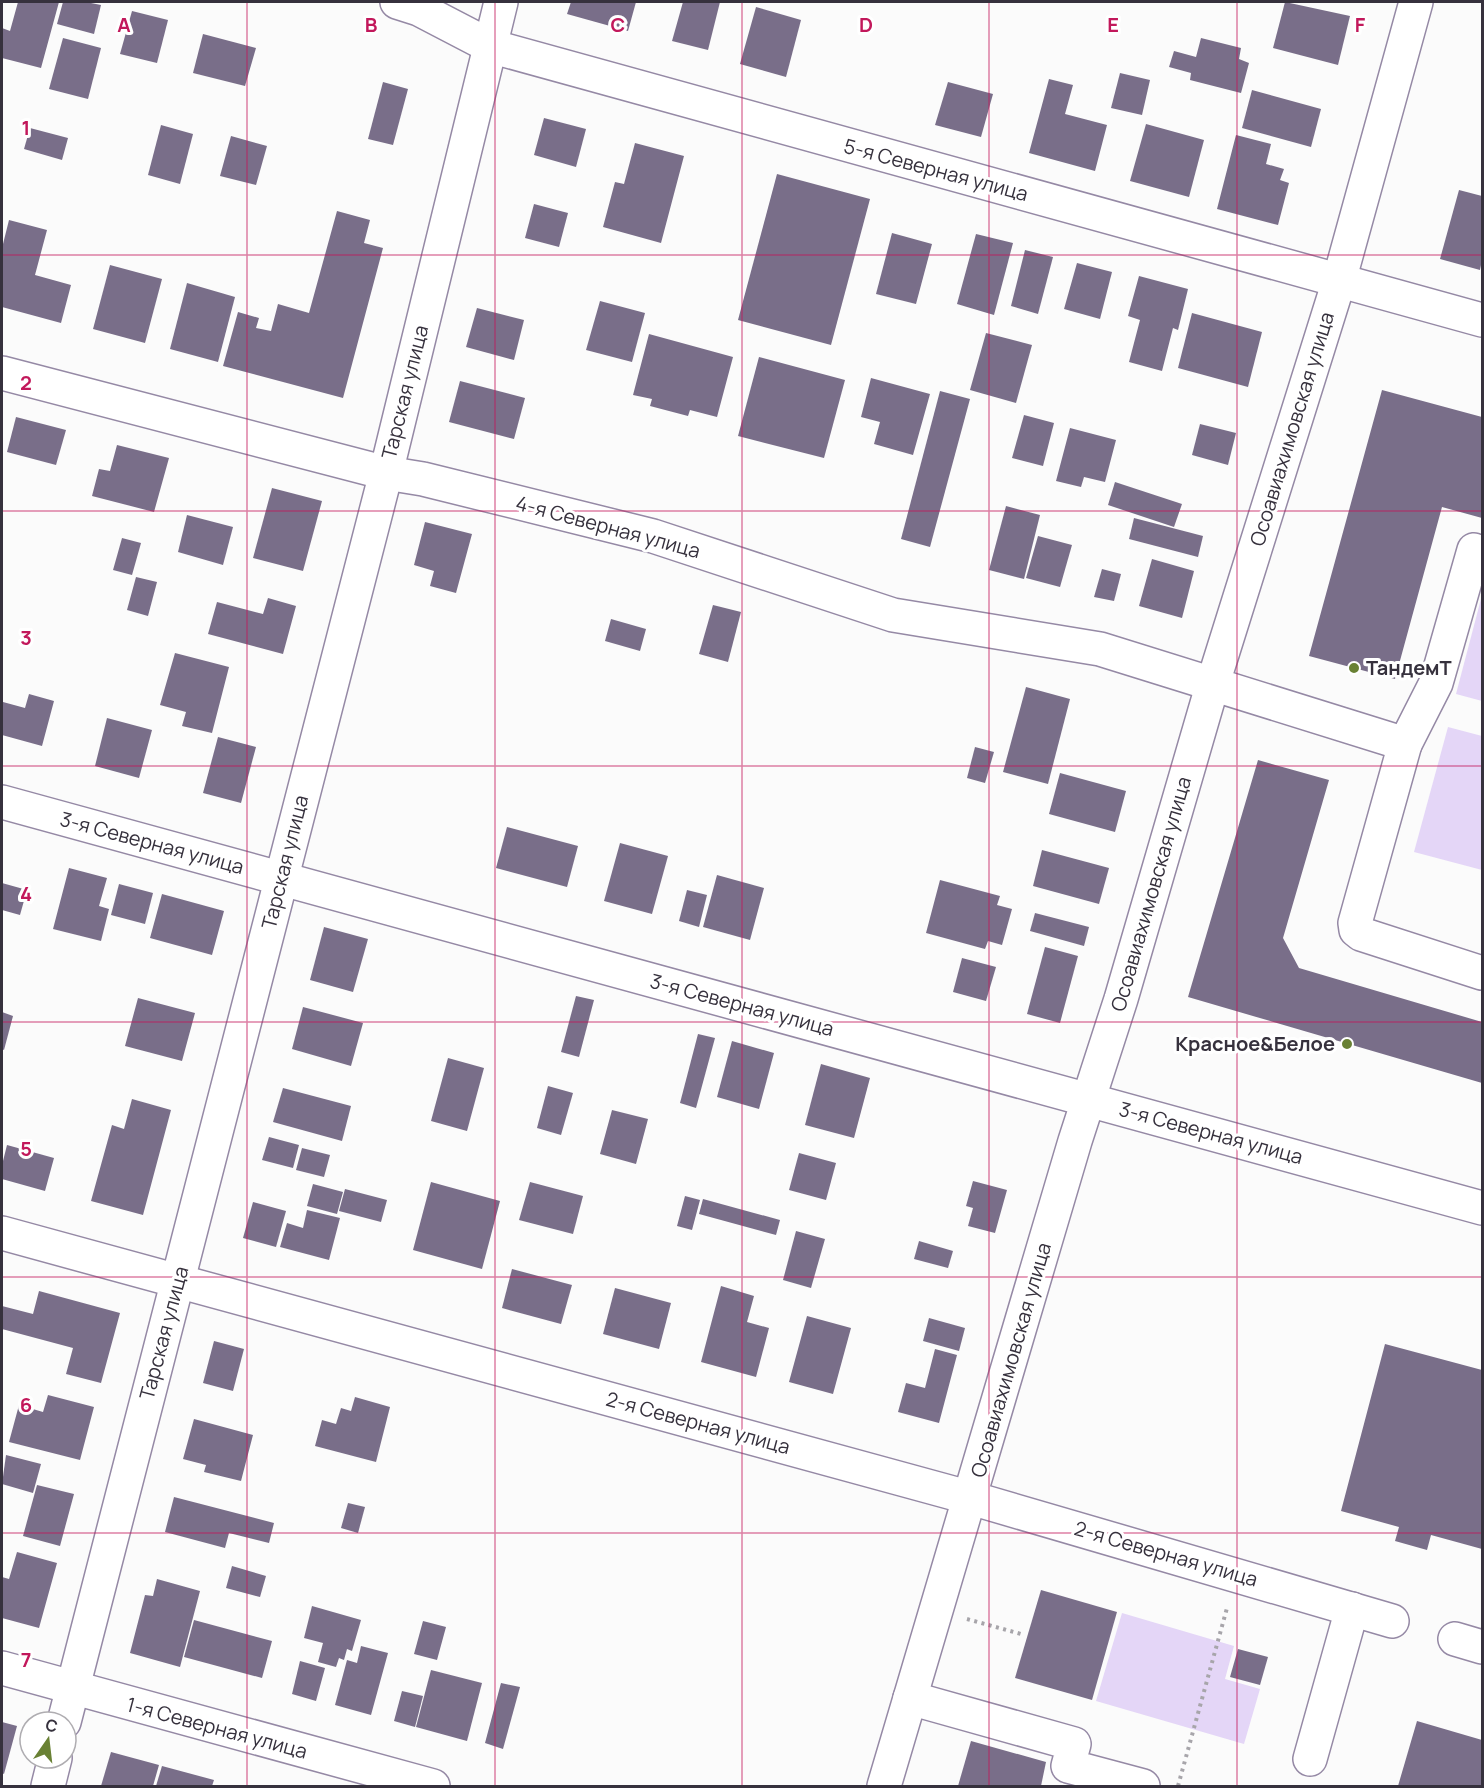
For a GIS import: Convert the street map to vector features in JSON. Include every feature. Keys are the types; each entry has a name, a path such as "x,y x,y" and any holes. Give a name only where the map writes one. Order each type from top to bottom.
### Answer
{"street":[{"name":"5-я Северная улица","path":"397,2 419,9 490,46 1482,320"},
{"name":"Тарская улица","path":"67,1710 386,473 501,2"},
{"name":"Осоавиахимовская улица","path":"884,1786 1213,683 1339,281 1416,2"},
{"name":"4-я Северная улица","path":"2,373 386,473 423,479 653,536 893,615 1100,649 1405,744"},
{"path":"1474,549 1436,683 1405,744 1355,923 1356,930 1482,973"},
{"name":"3-я Северная улица","path":"2,802 1482,1208"},
{"name":"2-я Северная улица","path":"2,1233 971,1498 1392,1621"},
{"path":"1310,1759 1352,1609"},
{"name":"1-я Северная улица","path":"2,1668 433,1786"},
{"path":"910,1698 1074,1744 1068,1766 1143,1786"},
{"path":"48,1786 52,1770"}],"path":[{"path":"1178,1786 1236,1575"},
{"path":"937,1610 1021,1634"}],"shaded area":[{"path":"1482,595 1482,701 1456,694"},
{"path":"1448,727 1482,736 1482,870 1414,852"},
{"path":"1122,1613 1234,1646 1225,1679 1260,1689 1244,1744 1096,1701"}],"building":[{"path":"18,2 59,2 41,68 2,58 2,28 10,31"},
{"path":"63,2 86,2 101,5 94,34 57,24"},
{"path":"571,2 636,2 628,31 567,14"},
{"path":"683,2 720,2 708,50 672,41"},
{"path":"1285,2 1350,16 1338,65 1273,48"},
{"path":"756,7 801,20 786,77 740,64"},
{"path":"132,11 168,20 157,63 120,54"},
{"path":"203,34 256,48 245,86 193,73"},
{"path":"63,38 101,48 88,99 49,89"},
{"path":"1201,38 1241,48 1239,59 1249,63 1241,93 1190,80 1191,73 1169,67 1174,51 1196,57"},
{"path":"1120,73 1150,80 1142,115 1111,108"},
{"path":"1049,79 1073,85 1065,114 1107,125 1095,171 1029,153"},
{"path":"383,82 408,89 393,145 368,139"},
{"path":"948,82 993,94 981,137 935,125"},
{"path":"1252,90 1321,109 1311,147 1242,128"},
{"path":"544,118 586,129 576,167 534,155"},
{"path":"1146,124 1204,140 1189,197 1130,181"},
{"path":"161,125 193,134 180,184 148,175"},
{"path":"30,128 68,138 62,160 24,149"},
{"path":"1236,135 1271,144 1266,164 1284,169 1280,180 1289,183 1278,225 1217,209"},
{"path":"231,136 267,146 256,185 220,176"},
{"path":"635,143 684,156 661,243 603,227 615,182 624,184"},
{"path":"777,174 870,199 831,345 738,320"},
{"path":"1459,190 1482,196 1480,270 1440,259"},
{"path":"534,204 568,213 559,247 525,238"},
{"path":"337,211 370,220 364,243 383,248 343,398 223,366 238,312 259,318 256,328 271,331 278,304 309,313"},
{"path":"9,220 47,230 35,275 71,285 61,323 2,307 2,248"},
{"path":"892,233 932,244 916,304 876,294"},
{"path":"976,234 1013,243 994,315 957,304"},
{"path":"1025,250 1053,257 1038,314 1011,306"},
{"path":"1077,263 1112,272 1100,319 1064,309"},
{"path":"110,265 162,279 145,343 93,329"},
{"path":"1139,276 1188,289 1178,330 1173,328 1162,371 1129,362 1140,320 1128,316"},
{"path":"187,283 235,297 218,362 170,349"},
{"path":"600,301 645,313 632,362 586,350"},
{"path":"477,308 524,320 514,360 466,347"},
{"path":"1192,313 1262,332 1248,387 1178,368"},
{"path":"986,333 1032,345 1016,403 970,390"},
{"path":"649,334 733,357 717,417 690,410 688,416 650,406 652,399 633,395"},
{"path":"759,357 845,380 824,458 738,436"},
{"path":"871,378 930,394 913,455 874,444 880,422 861,417"},
{"path":"460,381 525,398 514,439 449,422"},
{"path":"1382,390 1482,417 1482,518 1442,507 1395,679 1309,656"},
{"path":"940,391 970,399 930,547 901,539"},
{"path":"1024,415 1054,423 1043,466 1012,458"},
{"path":"16,417 66,430 56,465 7,452"},
{"path":"1200,424 1236,433 1228,465 1192,455"},
{"path":"1070,428 1116,440 1105,482 1084,477 1081,487 1056,481"},
{"path":"117,445 169,458 154,512 92,496 99,469 110,471"},
{"path":"1115,482 1182,504 1174,527 1108,505"},
{"path":"272,488 322,501 303,571 253,558"},
{"path":"1006,506 1040,515 1024,579 989,570"},
{"path":"187,515 233,527 223,565 178,552"},
{"path":"1134,518 1203,536 1198,557 1129,539"},
{"path":"425,522 472,534 456,593 430,586 434,571 414,565"},
{"path":"1038,536 1072,545 1060,587 1026,578"},
{"path":"122,538 141,543 132,575 113,570"},
{"path":"1152,559 1194,571 1182,618 1139,606"},
{"path":"1102,569 1121,574 1114,601 1094,597"},
{"path":"136,577 157,582 148,616 127,610"},
{"path":"268,598 296,606 283,654 208,634 217,602 263,614"},
{"path":"713,605 741,612 728,662 699,654"},
{"path":"611,619 646,629 640,651 605,641"},
{"path":"175,653 229,667 212,733 182,726 186,712 160,705"},
{"path":"1026,687 1070,699 1048,784 1003,772"},
{"path":"29,694 54,701 42,746 2,735 3,702 25,708"},
{"path":"107,718 152,730 139,778 95,766"},
{"path":"218,737 256,747 241,803 203,793"},
{"path":"975,747 994,752 985,783 967,778"},
{"path":"1258,760 1329,780 1283,938 1299,968 1482,1022 1482,1083 1188,997"},
{"path":"1060,773 1126,791 1115,832 1049,814"},
{"path":"507,827 578,846 567,887 496,868"},
{"path":"620,843 668,856 652,914 604,901"},
{"path":"1042,850 1109,868 1099,904 1033,886"},
{"path":"69,868 107,878 99,906 109,909 101,941 53,929"},
{"path":"717,875 764,888 750,940 703,927"},
{"path":"940,880 1000,896 997,905 1012,909 1002,945 988,941 985,949 926,933"},
{"path":"2,883 27,890 20,915 2,910"},
{"path":"119,884 153,893 145,924 111,915"},
{"path":"687,890 707,895 699,927 679,921"},
{"path":"162,894 224,911 212,955 150,938"},
{"path":"1035,913 1089,927 1084,946 1030,931"},
{"path":"324,927 368,939 353,992 310,980"},
{"path":"1045,947 1078,956 1060,1023 1027,1014"},
{"path":"962,958 996,967 986,1001 953,992"},
{"path":"576,996 594,1000 579,1057 561,1052"},
{"path":"138,998 195,1013 182,1061 125,1046"},
{"path":"303,1007 363,1023 351,1066 292,1049"},
{"path":"2,1012 13,1016 4,1050 2,1049"},
{"path":"698,1034 715,1038 696,1108 680,1103"},
{"path":"732,1041 774,1053 759,1109 717,1097"},
{"path":"448,1058 484,1068 467,1131 431,1121"},
{"path":"821,1064 870,1078 854,1138 805,1125"},
{"path":"548,1086 573,1093 561,1135 537,1128"},
{"path":"283,1088 351,1106 342,1141 273,1122"},
{"path":"132,1099 171,1110 143,1215 91,1201 112,1125 124,1129"},
{"path":"612,1110 648,1119 636,1164 600,1154"},
{"path":"269,1137 299,1145 293,1168 262,1160"},
{"path":"7,1145 54,1158 45,1191 2,1179 2,1165"},
{"path":"302,1148 330,1155 324,1177 296,1170"},
{"path":"799,1153 836,1163 826,1200 789,1190"},
{"path":"973,1181 1007,1190 995,1233 968,1226 973,1208 966,1206"},
{"path":"431,1182 500,1201 482,1269 413,1250"},
{"path":"530,1182 583,1196 573,1234 519,1220"},
{"path":"313,1184 343,1192 337,1214 307,1206"},
{"path":"345,1189 387,1200 381,1222 339,1211"},
{"path":"685,1196 700,1200 692,1230 677,1226"},
{"path":"703,1199 780,1220 776,1235 699,1214"},
{"path":"253,1202 286,1211 276,1247 243,1238"},
{"path":"307,1210 340,1218 329,1260 280,1247 287,1223 303,1228"},
{"path":"796,1231 825,1239 811,1288 783,1280"},
{"path":"919,1241 953,1251 948,1268 914,1259"},
{"path":"512,1269 572,1285 561,1324 502,1308"},
{"path":"721,1286 754,1296 747,1322 769,1328 756,1377 701,1362"},
{"path":"615,1288 671,1303 659,1349 603,1334"},
{"path":"39,1291 120,1313 101,1383 66,1374 73,1348 2,1329 2,1306 33,1314"},
{"path":"807,1316 851,1328 833,1394 789,1382"},
{"path":"929,1318 965,1328 959,1351 923,1341"},
{"path":"214,1341 244,1349 233,1391 203,1383"},
{"path":"1385,1344 1482,1370 1482,1549 1431,1535 1427,1550 1395,1541 1399,1527 1341,1511"},
{"path":"935,1349 957,1355 939,1423 898,1412 906,1383 925,1388"},
{"path":"48,1395 94,1407 80,1460 9,1442 19,1405 43,1412"},
{"path":"355,1397 390,1407 376,1462 315,1446 322,1420 336,1424 341,1408 351,1411"},
{"path":"194,1419 253,1435 241,1481 204,1472 206,1465 183,1459"},
{"path":"6,1455 41,1464 33,1493 2,1484"},
{"path":"37,1485 74,1494 60,1546 23,1536"},
{"path":"174,1497 274,1523 269,1543 229,1533 225,1548 165,1532"},
{"path":"348,1503 365,1507 358,1533 341,1528"},
{"path":"17,1552 57,1563 39,1628 2,1618 2,1577 9,1579"},
{"path":"232,1566 266,1576 260,1597 226,1588"},
{"path":"157,1579 200,1591 180,1667 130,1653 145,1595 153,1596"},
{"path":"1041,1590 1117,1612 1092,1700 1015,1678"},
{"path":"312,1606 361,1620 352,1651 347,1649 344,1660 339,1658 336,1667 318,1662 323,1643 304,1638"},
{"path":"194,1620 272,1641 262,1678 184,1657"},
{"path":"423,1621 446,1627 437,1660 414,1654"},
{"path":"361,1646 388,1653 371,1715 335,1705 347,1660 357,1663"},
{"path":"1238,1649 1268,1657 1260,1685 1230,1677"},
{"path":"300,1661 325,1668 316,1701 292,1694"},
{"path":"431,1670 482,1683 467,1741 416,1727"},
{"path":"501,1683 520,1687 503,1749 485,1743"},
{"path":"402,1691 423,1696 415,1727 394,1721"},
{"path":"1417,1721 1482,1740 1482,1786 1398,1786"},
{"path":"2,1722 17,1726 4,1774 2,1773"},
{"path":"971,1741 1046,1762 1041,1786 958,1786"},
{"path":"111,1752 159,1765 153,1786 101,1786"},
{"path":"162,1766 214,1780 212,1786 156,1786"}],"place":[{"name":"ТандемТ","path":"1354,668"},
{"name":"Красное&Белое","path":"1347,1044"}]}
